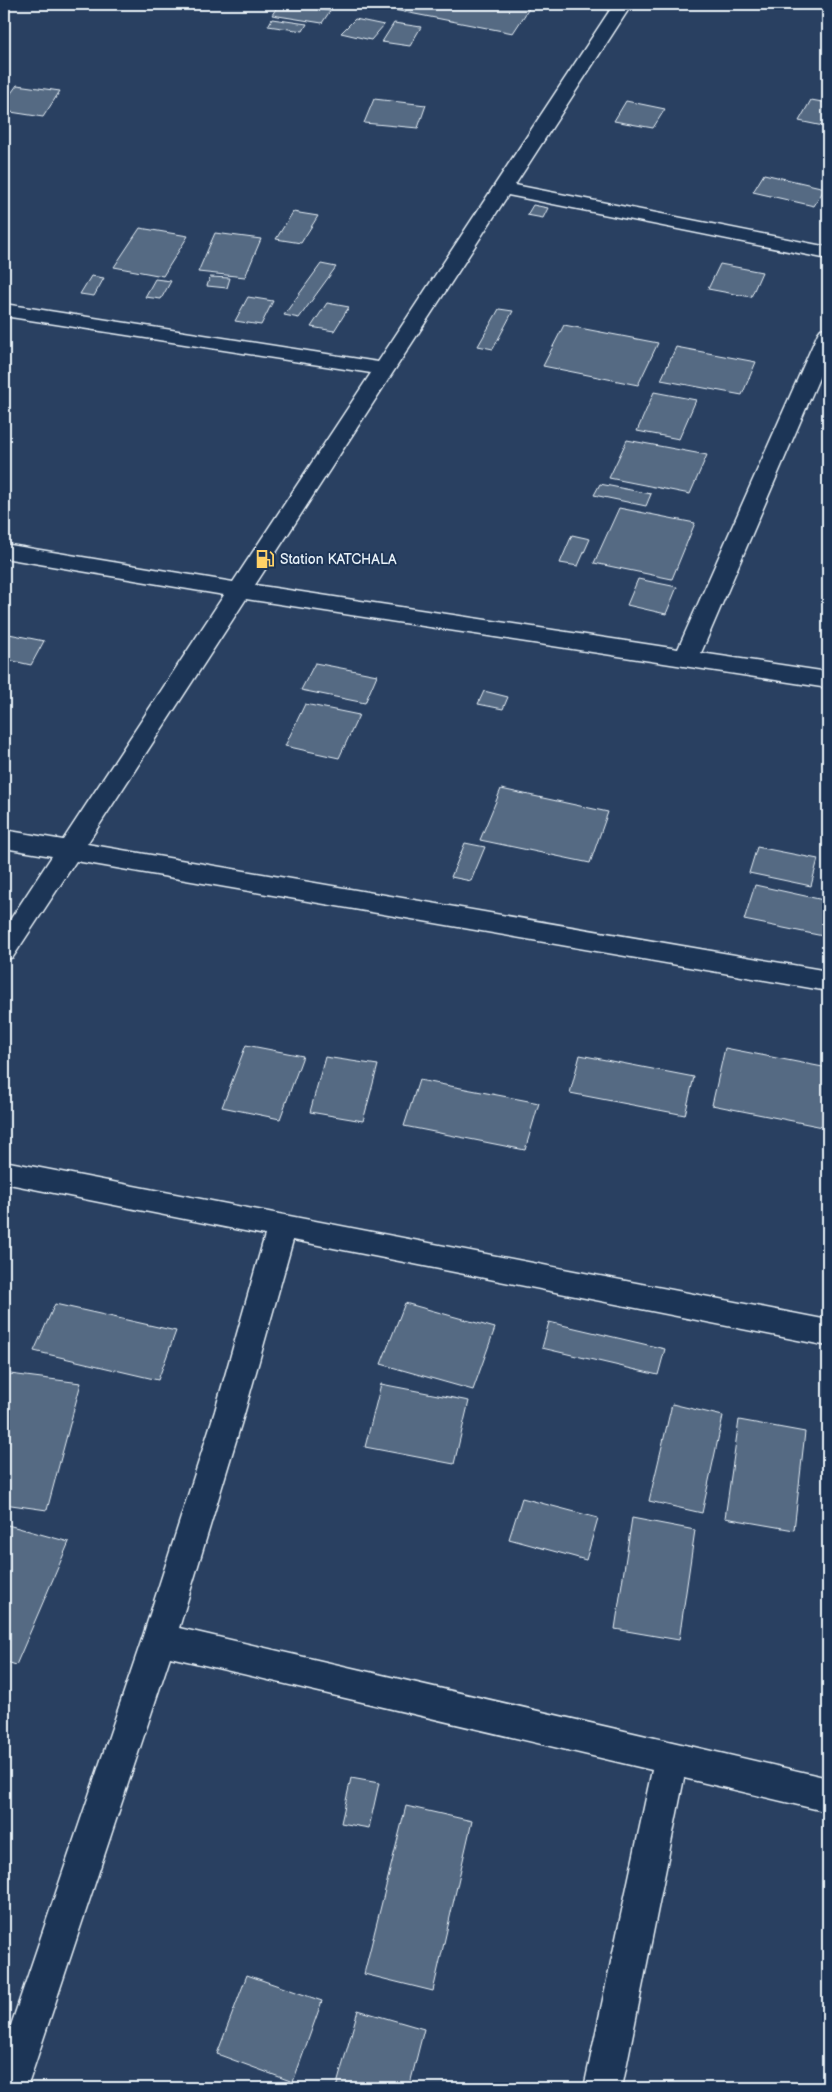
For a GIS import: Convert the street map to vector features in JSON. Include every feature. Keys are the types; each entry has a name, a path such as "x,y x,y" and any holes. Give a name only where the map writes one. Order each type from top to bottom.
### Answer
{"street":[{"path":"4,950 624,4"},
{"path":"503,188 828,254"},
{"path":"4,310 384,369"},
{"path":"687,657 828,333"},
{"path":"4,551 239,590 828,680"},
{"path":"4,839 478,919 828,981"},
{"path":"4,1172 828,1333"},
{"path":"8,2088 158,1639 230,1411 282,1227"},
{"path":"158,1639 828,1795"},
{"path":"603,2088 671,1759"}],"building":[{"path":"279,4 330,11 322,23 272,15"},
{"path":"397,4 532,4 513,33 394,10"},
{"path":"272,19 307,24 303,31 268,26"},
{"path":"355,19 384,25 371,40 341,33"},
{"path":"394,23 421,27 410,46 382,42"},
{"path":"17,85 60,91 43,117 4,111 4,103"},
{"path":"374,99 426,105 418,128 364,123"},
{"path":"811,100 828,103 828,127 799,121"},
{"path":"626,101 665,109 653,128 614,121"},
{"path":"764,174 825,188 814,206 753,192"},
{"path":"533,205 548,208 543,218 527,215"},
{"path":"293,212 318,216 301,243 276,239"},
{"path":"140,228 188,236 163,276 114,267"},
{"path":"215,233 261,239 245,277 198,272"},
{"path":"321,264 336,267 299,318 284,315"},
{"path":"720,264 762,272 751,297 708,289"},
{"path":"91,276 104,278 94,296 80,294"},
{"path":"210,277 230,278 227,288 207,286"},
{"path":"155,279 171,281 161,299 145,297"},
{"path":"248,297 273,301 261,325 235,321"},
{"path":"327,303 349,307 334,331 311,327"},
{"path":"499,309 513,311 493,349 478,346"},
{"path":"564,325 658,343 638,385 543,366"},
{"path":"676,347 756,362 742,395 661,380"},
{"path":"654,392 696,400 679,439 637,431"},
{"path":"627,440 707,455 690,494 609,478"},
{"path":"600,484 651,494 646,506 594,495"},
{"path":"619,508 695,523 672,579 594,563"},
{"path":"572,535 590,539 578,566 560,563"},
{"path":"638,579 677,587 666,614 627,605"},
{"path":"4,633 44,641 31,665 4,659"},
{"path":"315,663 377,675 365,703 301,690"},
{"path":"484,691 508,697 503,709 478,704"},
{"path":"305,704 359,715 339,758 285,746"},
{"path":"501,789 608,812 590,863 480,840"},
{"path":"465,843 485,847 471,881 451,877"},
{"path":"757,847 818,859 811,886 749,873"},
{"path":"755,885 828,901 828,937 744,920"},
{"path":"246,1045 303,1056 280,1119 222,1107"},
{"path":"725,1048 828,1068 828,1128 712,1105"},
{"path":"580,1055 694,1077 685,1115 570,1093"},
{"path":"325,1057 378,1065 363,1121 310,1112"},
{"path":"419,1080 539,1103 525,1150 404,1126"},
{"path":"405,1303 495,1328 473,1390 381,1364"},
{"path":"55,1304 176,1331 158,1380 34,1351"},
{"path":"549,1322 665,1349 658,1375 542,1348"},
{"path":"10,1374 81,1383 47,1510 4,1504 4,1396"},
{"path":"381,1384 469,1401 454,1464 365,1447"},
{"path":"672,1404 723,1416 702,1513 649,1501"},
{"path":"739,1420 805,1432 794,1530 725,1518"},
{"path":"522,1498 598,1518 586,1560 509,1539"},
{"path":"632,1518 695,1530 679,1640 615,1629"},
{"path":"4,1524 69,1542 16,1665 4,1661"},
{"path":"351,1778 379,1783 369,1828 341,1823"},
{"path":"406,1806 472,1821 433,1991 364,1974"},
{"path":"247,1975 322,2001 293,2082 217,2054"},
{"path":"358,2010 424,2029 409,2088 336,2088"}],"place":[{"name":"Station KATCHALA","path":"265,559"}]}
